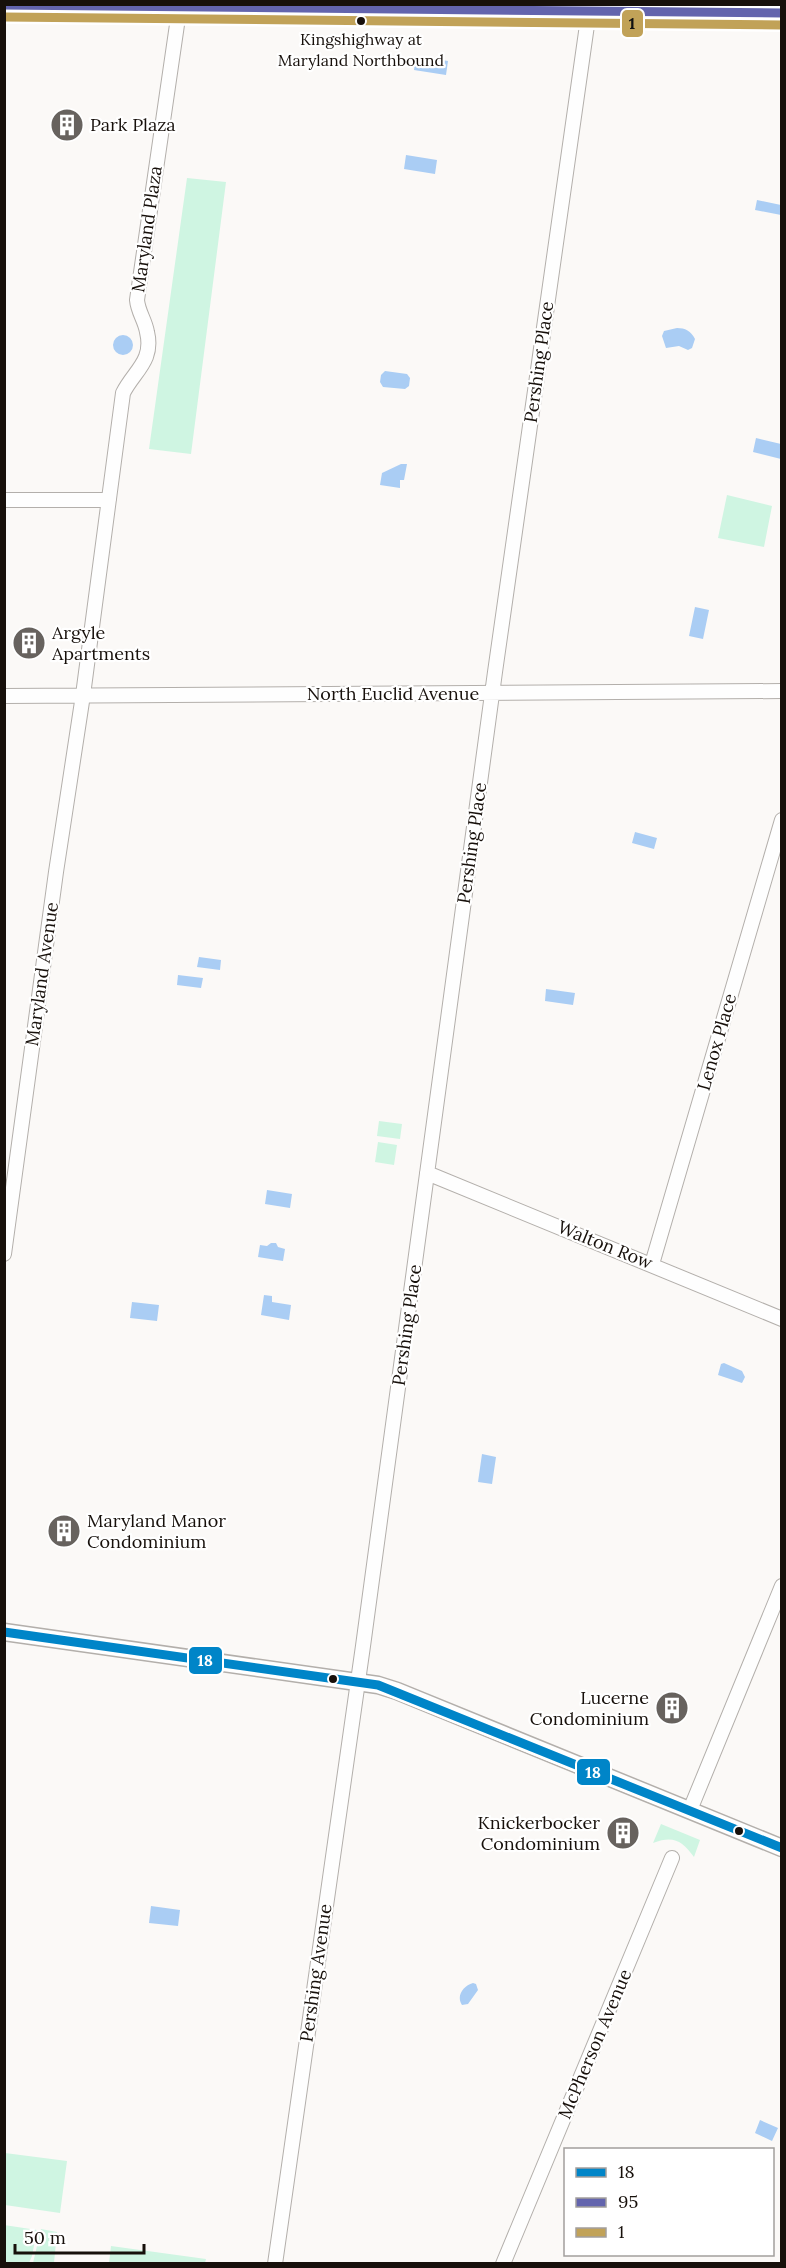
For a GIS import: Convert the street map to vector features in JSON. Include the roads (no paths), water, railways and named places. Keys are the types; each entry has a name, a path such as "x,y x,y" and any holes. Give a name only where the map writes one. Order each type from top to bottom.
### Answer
{"main road":[{"path":"4,5 590,8 782,14"}],"street":[{"name":"Maryland Plaza","path":"83,695 123,393 141,368 148,350 147,332 136,300 180,5"},
{"name":"Pershing Place","path":"358,1682 492,693 590,8"},
{"path":"4,500 109,500"},
{"name":"North Euclid Avenue","path":"4,696 782,691"},
{"name":"Maryland Avenue","path":"4,1254 56,872 83,695"},
{"name":"Lenox Place","path":"652,1264 782,820"},
{"name":"Walton Row","path":"427,1173 782,1319"},
{"path":"690,1810 782,1586"},
{"path":"4,1632 358,1682 397,1690 782,1848"},
{"name":"Pershing Avenue","path":"275,2264 358,1682"},
{"name":"McPherson Avenue","path":"503,2264 672,1858"}],"water":[{"path":"416,56 448,61 446,75 414,70"},
{"path":"406,155 437,160 435,174 404,169"},
{"path":"757,200 781,205 781,215 755,210"},
{"path":"677,328 688,330 693,336 695,339 692,348 688,350 679,346 666,348 662,336 664,331"},
{"path":"123,335 130,338 133,345 130,352 123,355 116,352 113,345 116,338"},
{"path":"385,371 407,374 410,378 409,386 405,389 383,387 380,382 381,375"},
{"path":"756,438 781,444 781,459 753,452"},
{"path":"401,464 407,464 404,480 400,480 400,488 380,485 382,473"},
{"path":"695,607 709,610 703,639 689,636"},
{"path":"635,832 657,838 654,849 632,843"},
{"path":"199,957 221,960 220,970 197,967"},
{"path":"178,975 203,978 201,988 177,985"},
{"path":"546,989 575,993 573,1005 545,1001"},
{"path":"267,1190 292,1194 290,1208 265,1204"},
{"path":"276,1243 278,1247 285,1249 283,1261 258,1257 260,1245 267,1246"},
{"path":"264,1295 272,1296 272,1302 291,1305 289,1320 261,1315"},
{"path":"132,1302 159,1305 157,1321 130,1318"},
{"path":"724,1363 742,1371 745,1377 742,1383 718,1375 721,1364"},
{"path":"482,1454 496,1457 492,1484 478,1482"},
{"path":"151,1906 180,1910 178,1926 149,1923"},
{"path":"476,1984 478,1990 468,2004 462,2005 460,1998 462,1992 466,1986"},
{"path":"760,2120 778,2128 772,2141 755,2133"}],"place":[{"name":"Kingshighway at Maryland Northbound","path":"361,21"},
{"name":"Park Plaza","path":"67,125"},
{"name":"Argyle Apartments","path":"29,643"},
{"name":"Maryland Manor Condominium","path":"64,1531"},
{"name":"Lucerne Condominium","path":"672,1708"},
{"name":"Knickerbocker Condominium","path":"623,1833"}]}
